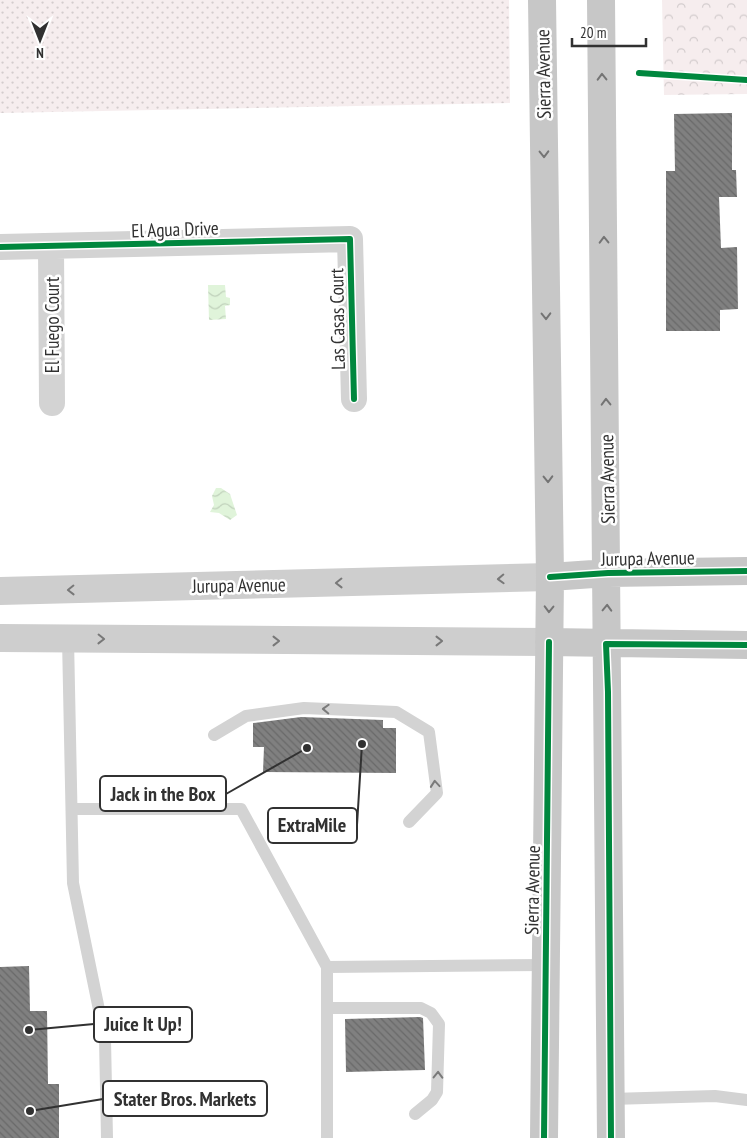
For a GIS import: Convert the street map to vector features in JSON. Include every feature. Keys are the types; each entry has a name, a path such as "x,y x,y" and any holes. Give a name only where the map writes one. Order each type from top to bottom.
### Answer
{"main road":[{"name":"Sierra Avenue","path":"542,0 550,577 544,1138"},
{"name":"Sierra Avenue","path":"601,0 608,573 606,644 608,692 611,1138"},
{"name":"Jurupa Avenue","path":"0,592 550,577 608,573 747,571"},
{"path":"0,638 747,645"}],"street":[{"name":"El Agua Drive","path":"0,247 350,239"},
{"name":"Las Casas Court","path":"350,239 354,399"},
{"name":"El Fuego Court","path":"51,247 52,403"}],"lane":[{"path":"68,639 73,882 105,1039 107,1138"},
{"path":"214,735 246,716 304,708 396,712 429,732 436,793 409,822"},
{"path":"72,809 241,809 327,967 327,1138"},
{"path":"327,967 546,965"},
{"path":"327,1008 421,1008 431,1013 438,1024 437,1092 432,1100 415,1114"},
{"path":"611,1099 715,1096 747,1100"}],"green space":[{"path":"0,0 509,0 510,103 0,113"},
{"path":"662,0 747,0 747,94 664,95"}],"water":[{"path":"208,285 225,285 226,297 230,298 230,305 225,306 226,319 209,320"},
{"path":"216,488 221,488 230,494 237,515 230,520 219,513 210,512 214,505 212,496"}],"building":[{"path":"732,113 732,170 736,170 737,197 719,197 721,248 737,247 738,309 720,310 720,331 666,331 666,171 675,171 674,114"},
{"path":"301,717 383,720 383,728 396,728 396,773 263,772 264,747 253,747 253,723"},
{"path":"29,966 30,1011 47,1011 48,1084 59,1084 59,1138 0,1138 0,967"},
{"path":"423,1018 425,1070 346,1072 345,1019"}],"cycle path":[{"path":"639,73 747,80"},
{"path":"0,247 350,239 354,399"},
{"path":"550,577 608,573 747,571"},
{"path":"544,1138 549,642"},
{"path":"611,1138 608,692 606,644 747,645"}],"place":[{"name":"ExtraMile","path":"362,744"},
{"name":"Jack in the Box","path":"307,748"},
{"name":"Juice It Up!","path":"29,1030"},
{"name":"Stater Bros. Markets","path":"30,1111"}]}
